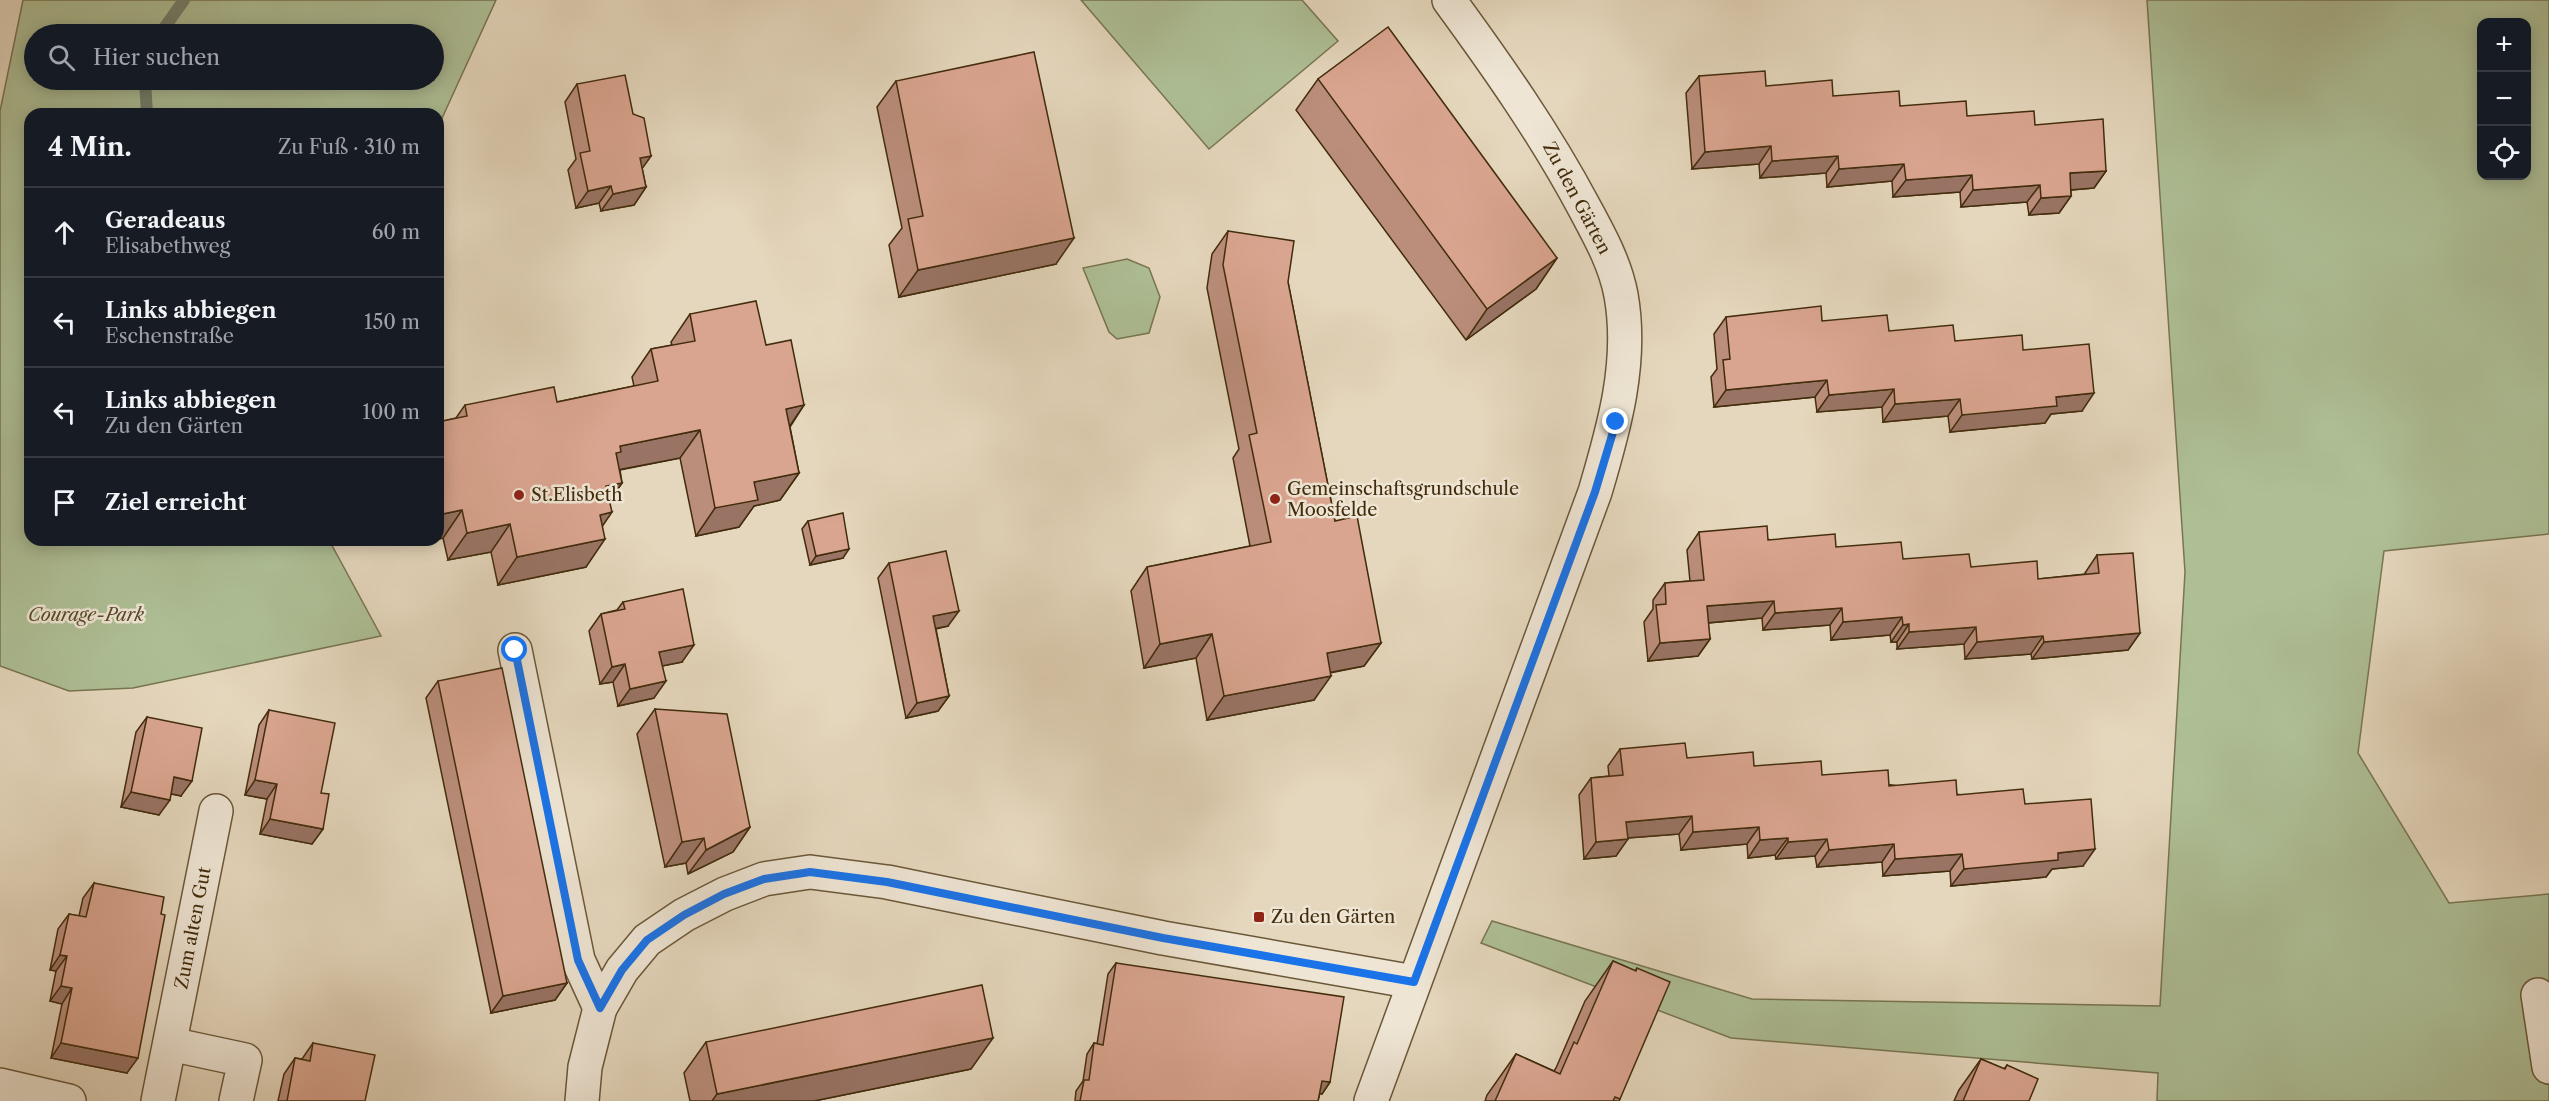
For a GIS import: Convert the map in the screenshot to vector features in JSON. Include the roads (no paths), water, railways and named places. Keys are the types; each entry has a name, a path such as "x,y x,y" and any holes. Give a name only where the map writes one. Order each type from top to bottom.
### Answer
{"street":[{"name":"Zu den Gärten","path":"1371,1101 1595,492 1616,422 1624,358 1621,295 1607,250 1557,155 1449,0"},
{"path":"515,650 578,960 600,1008"},
{"name":"Zum alten Gut","path":"158,1101 216,811"},
{"path":"582,1101 585,1067 600,1008 622,970 647,940 684,915 724,894 764,879 810,872 887,882 1163,938 1414,982"},
{"path":"2538,995 2549,1067"},
{"path":"170,1044 245,1060 236,1101"},
{"path":"0,1085 69,1101"}],"waterway":[{"path":"167,24 184,0"},
{"path":"146,90 147,108"}],"place":[{"name":"St.Elisbeth","path":"519,495"},
{"name":"Gemeinschaftsgrundschule Moosfelde","path":"1275,499"},
{"name":"Zu den Gärten","path":"1259,917"}],"park label":[{"name":"Courage-Park","path":"86,615"}]}
